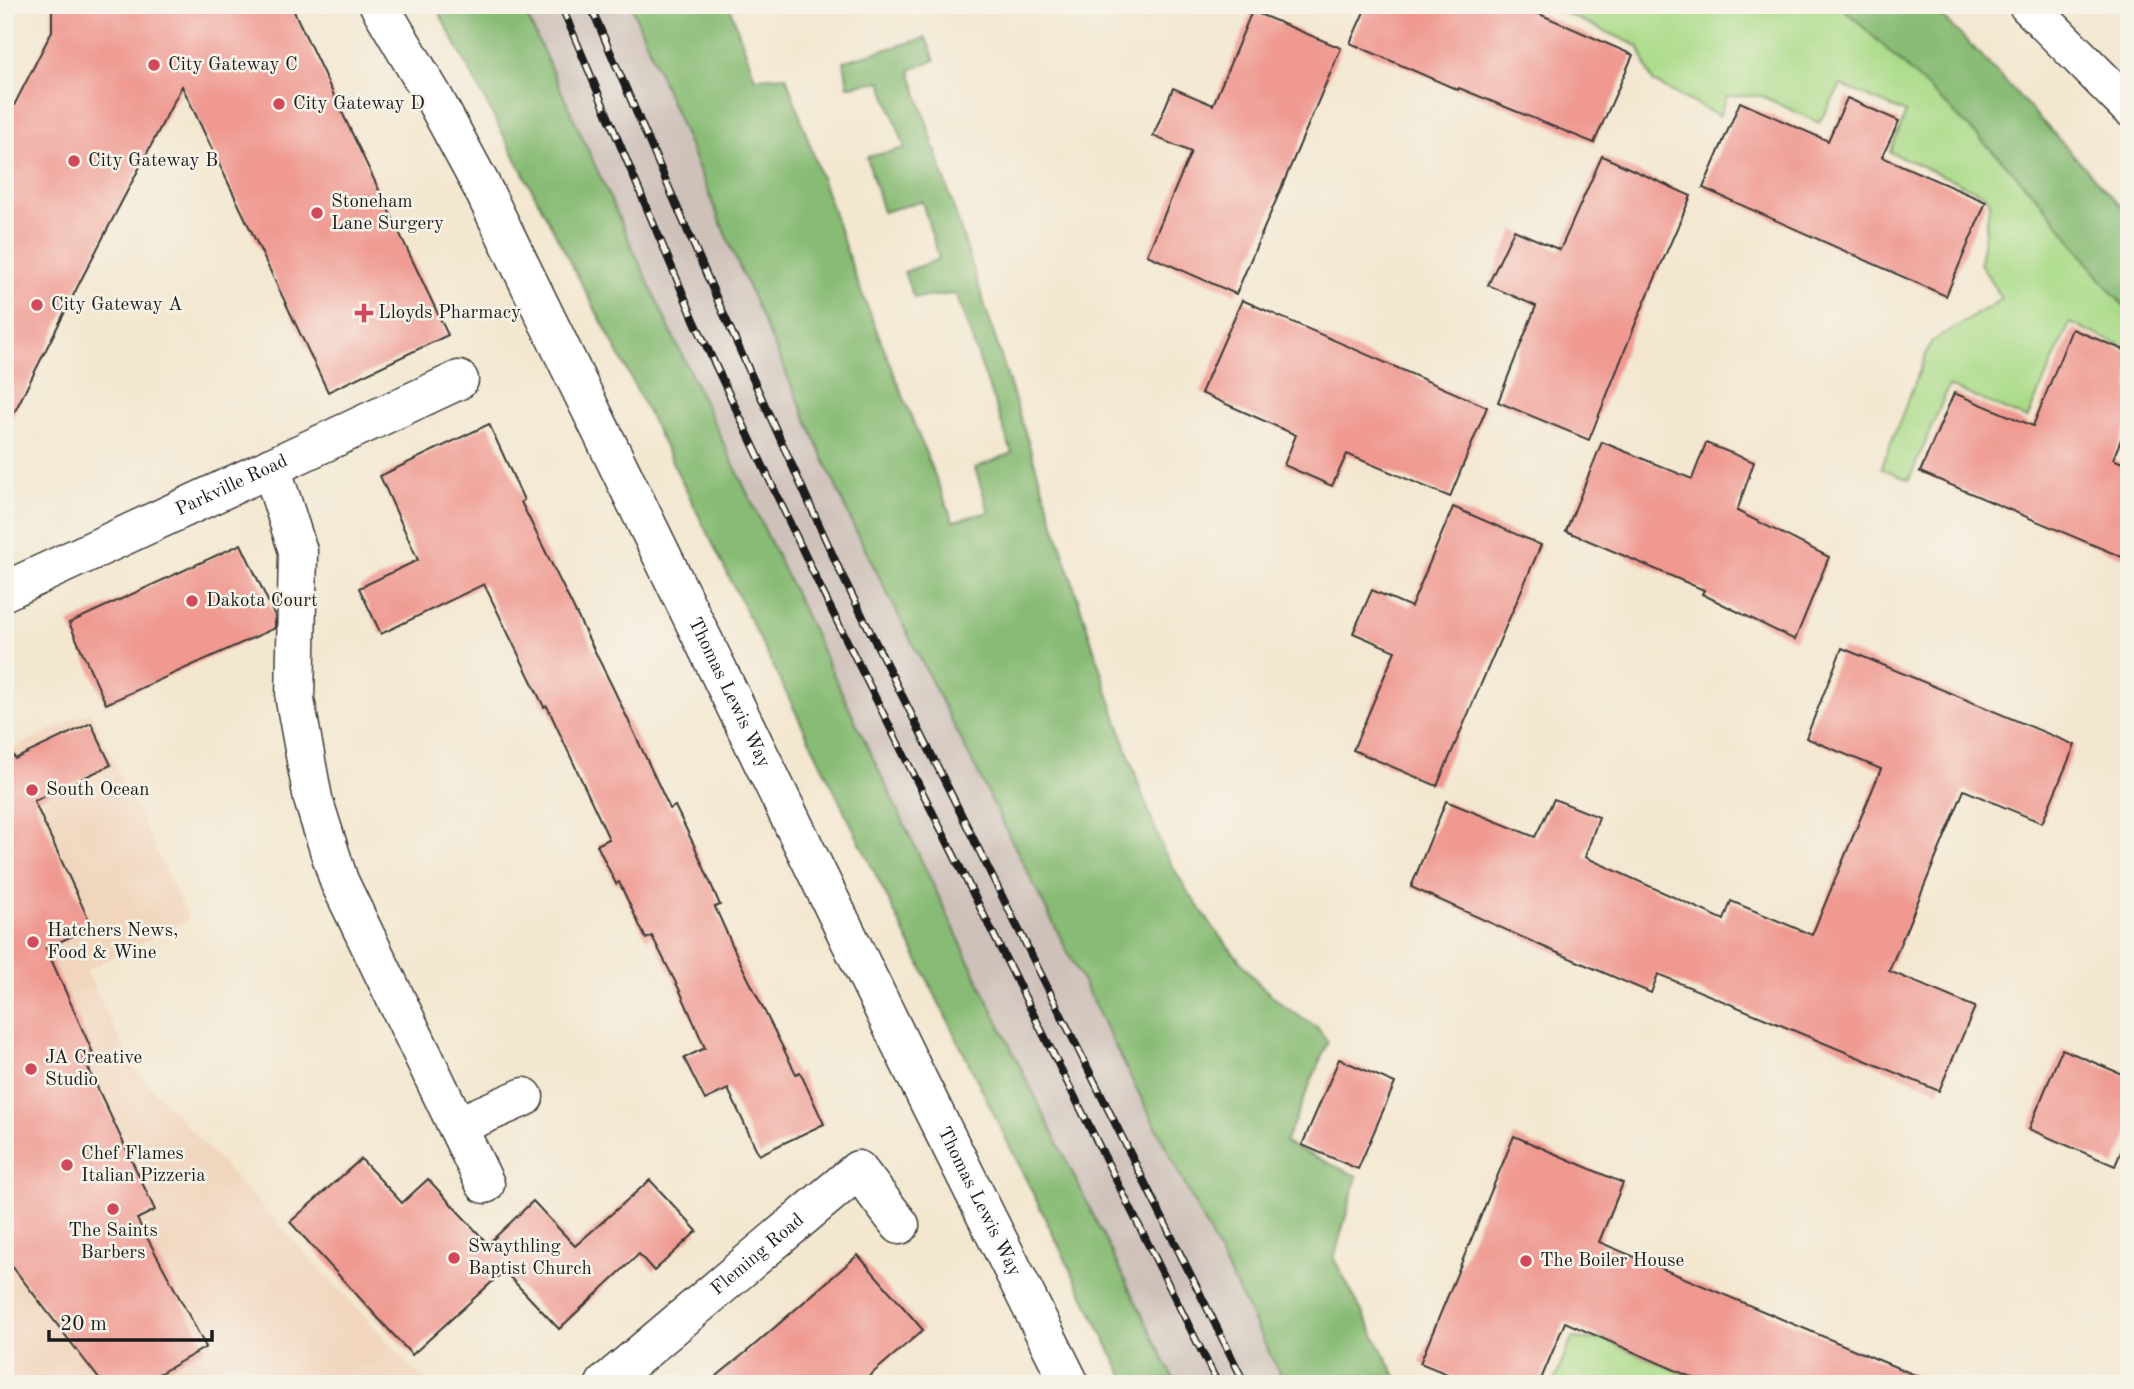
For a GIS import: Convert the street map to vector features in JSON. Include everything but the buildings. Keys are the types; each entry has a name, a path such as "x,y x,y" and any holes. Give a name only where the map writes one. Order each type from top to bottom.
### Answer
{"main road":[{"name":"Thomas Lewis Way","path":"379,5 482,187 920,1084 1070,1384"},
{"path":"2028,5 2127,101"},
{"name":"Parkville Road","path":"5,591 459,380"},
{"path":"271,467 298,551 295,700 313,799 339,881 485,1184"},
{"path":"457,1126 524,1097"},
{"name":"Fleming Road","path":"605,1384 858,1170 900,1225"}],"shaded area":[{"path":"522,5 631,5 735,257 853,525 1285,1384 1176,1384 991,1007 677,345"},
{"path":"90,712 189,920 86,970 133,1068 427,1384 5,1384 5,752"}],"green space":[{"path":"435,5 522,5 677,345 991,1007 1176,1384 1127,1384 625,366"},
{"path":"631,5 729,5 755,78 786,76 857,281 953,521 989,512 975,468 1012,453 956,294 914,298 904,272 939,259 922,201 883,212 867,157 905,148 881,81 848,86 844,61 926,38 935,60 910,70 1141,791 1164,852 1221,938 1260,985 1284,1006 1317,1027 1328,1042 1285,1143 1357,1176 1334,1259 1400,1384 1285,1384 853,525 735,257"},
{"path":"1547,5 1840,5 1961,120 2044,206 2129,311 2129,349 2070,323 2027,419 1949,386 1909,480 1881,468 1931,342 2002,299 1980,263 1990,201 1982,193 1890,152 1906,113 1841,85 1819,123 1762,96 1727,96 1719,116 1653,82 1638,46"},
{"path":"1840,5 1930,5 1979,53 2129,215 2129,311 2044,206 2008,167"},
{"path":"1572,1338 1605,1340 1707,1384 1553,1384"}],"railway":[{"path":"561,5 695,322 822,591 1218,1384"},
{"path":"590,5 720,306 839,569 1245,1384"}],"place":[{"name":"City Gateway C","path":"154,65"},
{"name":"City Gateway D","path":"279,104"},
{"name":"City Gateway B","path":"74,161"},
{"name":"Stoneham Lane Surgery","path":"317,213"},
{"name":"City Gateway A","path":"37,305"},
{"name":"Lloyds Pharmacy","path":"364,313"},
{"name":"Dakota Court","path":"192,601"},
{"name":"South Ocean","path":"32,790"},
{"name":"Hatchers News, Food & Wine","path":"33,942"},
{"name":"JA Creative Studio","path":"31,1069"},
{"name":"Chef Flames Italian Pizzeria","path":"67,1165"},
{"name":"The Saints Barbers","path":"113,1209"},
{"name":"Swaythling Baptist Church","path":"454,1258"},
{"name":"The Boiler House","path":"1526,1261"}]}
